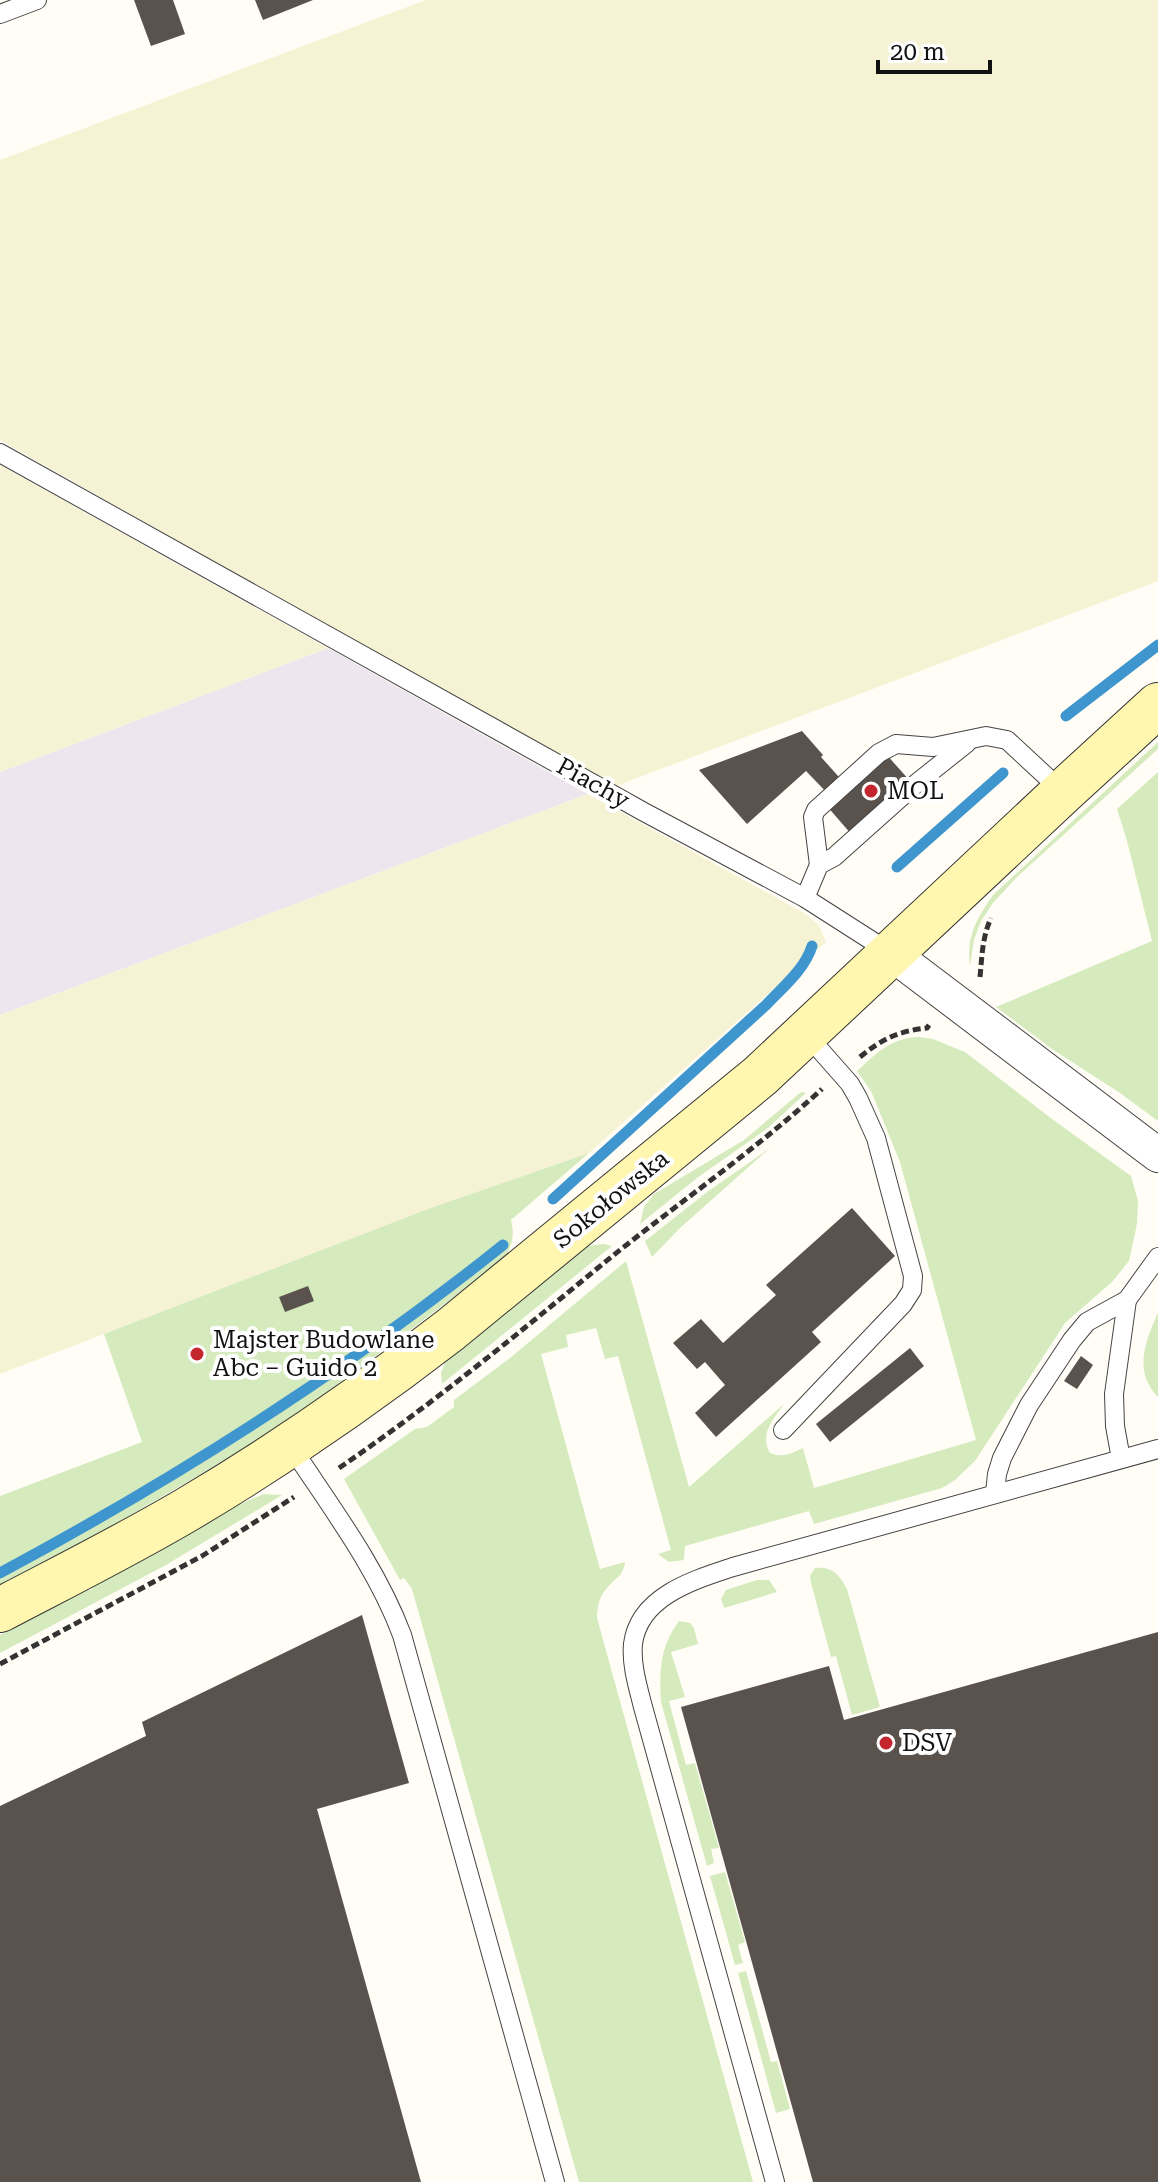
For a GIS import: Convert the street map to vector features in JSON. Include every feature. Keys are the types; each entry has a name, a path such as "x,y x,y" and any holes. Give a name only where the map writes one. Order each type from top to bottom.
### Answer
{"street":[{"name":"Sokołowska","path":"0,1610 187,1509 290,1445 403,1367 707,1120 806,1034 1158,705"},
{"name":"Piachy","path":"891,953 1158,1155"}],"lane":[{"path":"0,14 37,0"},
{"name":"Piachy","path":"0,453 644,812 805,898 891,953"},
{"path":"805,898 819,865 813,817 816,810 889,747 901,743 933,747 986,736 1007,740 1063,792"},
{"path":"819,865 834,857 960,747 977,738"},
{"path":"783,1430 903,1304 912,1290 913,1276 876,1138 850,1084 806,1034"},
{"path":"995,1493 1002,1458 1029,1405 1072,1340 1087,1322 1127,1300 1158,1257"},
{"path":"1121,1459 1115,1426 1114,1394 1127,1300"},
{"path":"290,1445 355,1545 392,1609 402,1635 555,2182"},
{"path":"775,2182 643,1707 633,1655 637,1627 655,1604 672,1590 692,1581 1158,1449"}],"path":[{"path":"976,981 981,976 984,932 998,909"}],"shaded area":[{"path":"426,0 1158,0 1158,581 616,786 429,684 0,440 0,160"},
{"path":"0,465 202,578 328,648 0,772"},
{"path":"328,648 588,794 0,1015 0,772"},
{"path":"588,794 804,913 818,924 826,942 589,1153 428,1209 0,1374 0,1015"}],"green space":[{"path":"1158,742 1158,749 1016,878 993,903 981,921 974,940 970,966 974,928 993,895"},
{"path":"1158,772 1158,1121 996,1007 1152,941 1117,809"},
{"path":"919,1037 933,1039 965,1052 1131,1176 1138,1201 1137,1224 1129,1261 1112,1282 1065,1323 975,1461 955,1480 942,1488 814,1524 809,1511 685,1546 684,1560 669,1562 658,1554 671,1550 618,1356 605,1359 596,1328 566,1335 568,1347 541,1354 600,1569 625,1562 621,1574 602,1595 597,1618 753,2182 579,2182 412,1589 404,1578 400,1580 344,1479 415,1429 427,1427 454,1407 454,1400 510,1358 626,1261 689,1487 784,1404 769,1427 767,1446 770,1453 779,1455 803,1448 814,1488 976,1440 900,1162 871,1091 857,1071 892,1043"},
{"path":"801,1092 806,1093 768,1128 697,1178 640,1224 644,1207 654,1194 744,1140"},
{"path":"770,1148 680,1228 652,1257 645,1241"},
{"path":"589,1153 511,1220 512,1241 503,1260 356,1371 268,1435 0,1587 0,1496 142,1442 104,1334 428,1209"},
{"path":"587,1246 612,1246 442,1384 441,1373 447,1357"},
{"path":"1158,1313 1158,1397 1146,1377 1144,1356"},
{"path":"264,1494 282,1495 166,1565 0,1653 0,1635 91,1590 95,1584 235,1504"},
{"path":"815,1568 834,1572 847,1589 880,1707 852,1715 836,1656 831,1657 811,1583 810,1576"},
{"path":"757,1580 769,1580 777,1592 724,1608 721,1599 726,1590"},
{"path":"679,1621 690,1623 698,1644 671,1652 685,1697 669,1701 686,1765 695,1763 719,1848 711,1849 714,1863 707,1866 661,1702 662,1660 668,1640"},
{"path":"725,1872 745,1942 738,1945 743,1963 735,1965 710,1876"},
{"path":"746,1971 771,2062 777,2061 790,2109 776,2113 738,1973"}],"building":[{"path":"134,0 173,0 185,34 151,46"},
{"path":"255,0 313,0 263,20"},
{"path":"802,731 847,786 885,753 911,782 852,835 826,805 833,799 806,771 747,824 699,770"},
{"path":"852,1208 895,1256 812,1332 821,1342 716,1437 695,1413 725,1385 705,1362 697,1369 673,1343 701,1319 723,1343 776,1295 766,1285"},
{"path":"308,1286 314,1301 285,1312 279,1297"},
{"path":"910,1348 924,1366 830,1442 816,1424"},
{"path":"1081,1356 1093,1365 1077,1389 1064,1381"},
{"path":"362,1615 409,1783 317,1809 421,2182 0,2182 0,1806 146,1736 142,1722"},
{"path":"1158,1632 1158,2182 813,2182 681,1707 829,1666 844,1720"}],"waterway":[{"path":"1066,716 1158,645"},
{"path":"897,867 1003,773"},
{"path":"553,1199 766,1005 799,970 812,946"},
{"path":"0,1573 196,1461 259,1421 383,1336 503,1245"}],"place":[{"name":"MOL","path":"871,791"},
{"name":"Majster Budowlane Abc – Guido 2","path":"197,1354"},
{"name":"DSV","path":"886,1743"}]}
